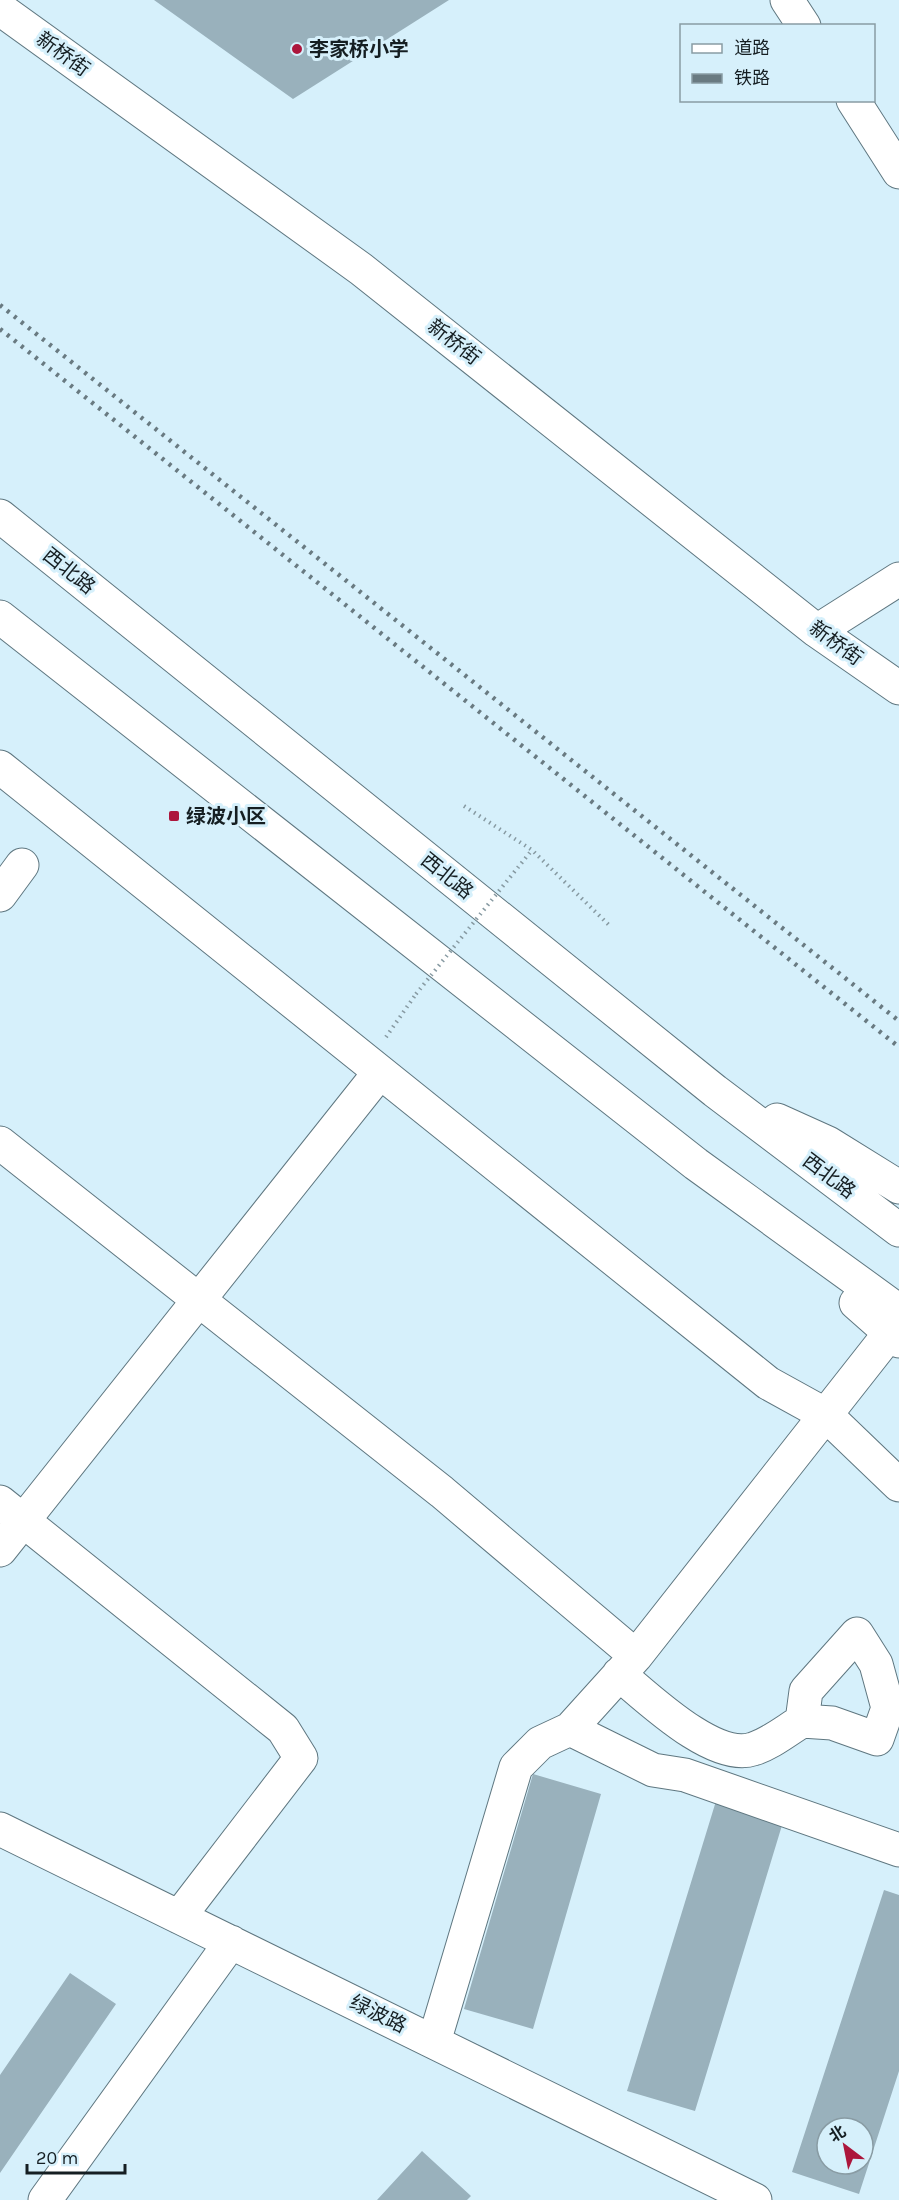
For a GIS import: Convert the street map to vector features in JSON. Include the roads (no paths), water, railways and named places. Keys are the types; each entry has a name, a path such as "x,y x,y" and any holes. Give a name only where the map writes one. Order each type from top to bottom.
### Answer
{"main road":[{"path":"787,0 803,24"},
{"name":"新桥街","path":"0,9 361,269 817,631 899,687"},
{"path":"854,102 899,172"},
{"name":"西北路","path":"0,516 715,1091 899,1230"},
{"path":"817,631 899,579"},
{"path":"0,617 696,1164 896,1328 627,1665 570,1729 540,1743 516,1767 434,2042"},
{"path":"0,767 380,1058 768,1383 826,1415 899,1485"},
{"path":"0,895 22,865"},
{"path":"0,1550 12,1511 199,1300 380,1058"},
{"path":"715,1091 828,1143 899,1187"},
{"path":"0,1143 442,1492 627,1665 674,1720 726,1749 752,1750 802,1721"},
{"path":"12,1511 283,1729 301,1758 179,1917"},
{"path":"570,1729 652,1770 685,1775 899,1850"},
{"name":"绿波路","path":"0,1829 755,2200"},
{"path":"45,2200 231,1942"}],"railway":[{"path":"0,305 899,1021"},
{"path":"0,329 899,1047"}],"place":[{"name":"李家桥小学","path":"297,49"},
{"name":"绿波小区","path":"174,816"}]}
